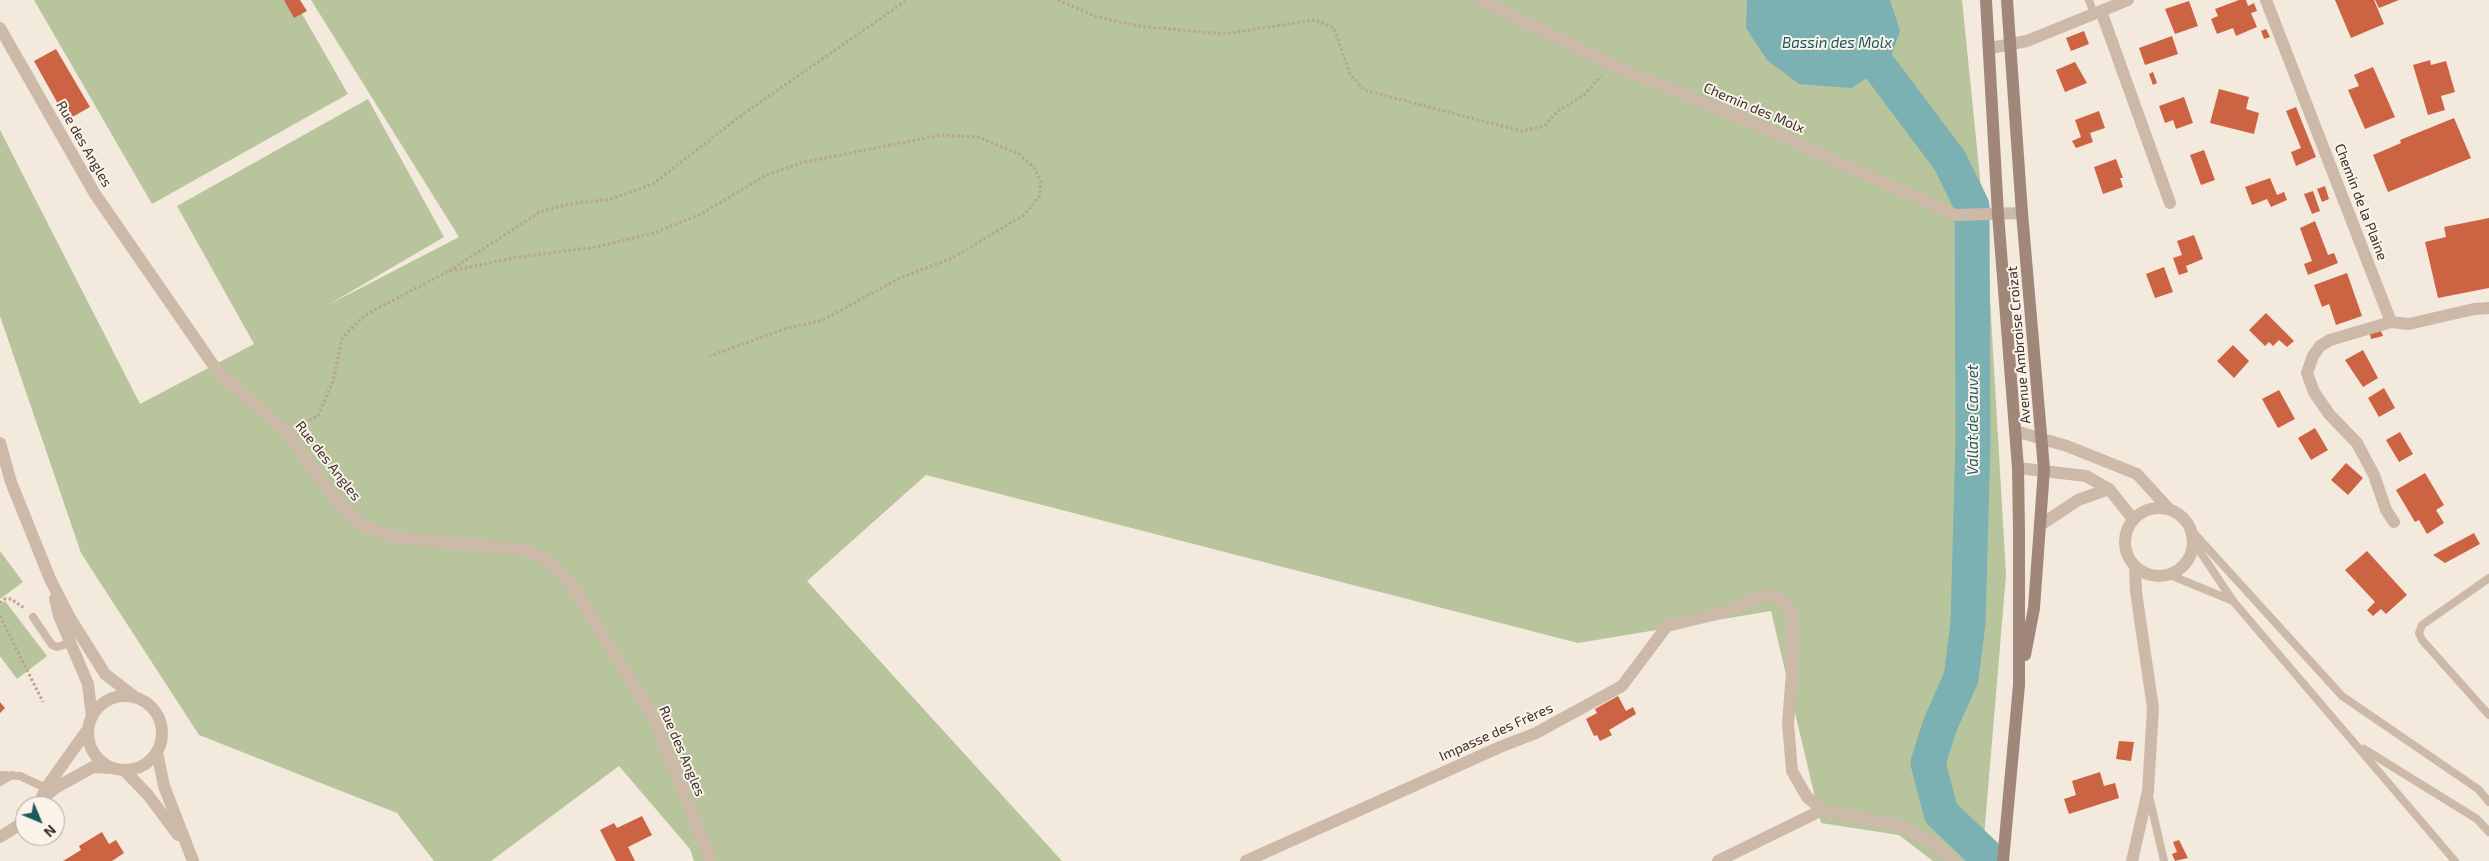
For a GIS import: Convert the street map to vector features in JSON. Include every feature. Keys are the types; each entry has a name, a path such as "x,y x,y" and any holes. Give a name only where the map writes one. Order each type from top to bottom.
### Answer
{"main road":[{"name":"Avenue Ambroise Croizat","path":"1986,0 1991,48 1998,214 2018,468 2018,685 2003,861"},
{"name":"Avenue Ambroise Croizat","path":"2006,0 2044,469 2042,524 2034,608 2018,685"}],"street":[{"name":"Chemin des Molx","path":"1481,0 1611,64 1768,130 1955,215 1982,216 2022,213"},
{"path":"1991,48 2011,45 2128,0"},
{"name":"Chemin de la Plaine","path":"2266,0 2391,322"},
{"path":"2097,12 2170,203"},
{"name":"Rue des Angles","path":"0,28 95,194 218,372 286,431 337,502 362,525 387,535 413,540 525,550 547,560 569,582 653,716 711,861"},
{"path":"2394,522 2386,510 2374,475 2357,443 2329,414 2314,392 2307,373 2313,356 2320,346 2330,340 2391,322 2409,324 2474,309 2489,308"},
{"path":"2015,431 2042,437 2137,474 2168,509 2179,514 2193,536 2192,552 2187,562 2170,574 2152,576 2135,566"},
{"path":"0,443 11,482 50,579 88,650 105,674 135,697 147,703 156,713 162,726 162,739 157,752 149,762 138,768 93,767 45,796"},
{"path":"2018,468 2044,469 2086,476 2109,489 2133,519"},
{"path":"2042,524 2078,500 2109,489"},
{"path":"2132,861 2148,791 2153,708 2136,592 2135,566 2125,549 2125,538 2133,519 2149,509 2168,509"},
{"path":"50,579 59,616 88,684 90,723 88,737 94,753 119,769 148,795 191,855"},
{"name":"Impasse des Frères","path":"1246,861 1500,747 1536,734 1622,686 1667,626 1725,612 1763,596 1775,595 1787,604 1792,618 1792,673 1788,723 1792,771 1807,797 1822,810"},
{"path":"43,796 101,706 120,696 135,697"},
{"path":"157,752 164,786 191,855"},
{"path":"1718,861 1822,810 1901,826 1935,844 1954,861"},
{"path":"0,837 15,827"}],"lane":[{"path":"2089,0 2097,12"},
{"path":"2193,536 2233,601 2455,861"},
{"path":"2193,536 2342,696 2478,789 2489,802"},
{"path":"2170,574 2233,601"},
{"path":"2489,578 2422,625 2419,633 2422,640 2489,715"},
{"path":"33,617 52,646 57,647 70,643"},
{"path":"2356,745 2477,819 2489,832"},
{"path":"0,774 29,779 41,796"},
{"path":"0,782 12,775"},
{"path":"2148,791 2164,861"}],"path":[{"path":"286,431 318,416 333,381 342,338 365,315 447,272 540,212 569,204 611,199 653,184 739,117 907,0"},
{"path":"1058,0 1097,17 1138,26 1224,34 1315,20 1334,28 1350,74 1364,90 1521,131 1544,126 1558,111 1585,94 1611,64"},
{"path":"447,272 512,258 596,246 654,233 701,214 766,175 804,162 942,135 978,137 1019,154 1034,168 1041,182 1040,197 1024,215 952,258 900,278 823,320 784,329 710,356"},
{"path":"0,603 5,599 11,599 18,602 33,617"},
{"path":"0,616 43,702"}],"green space":[{"path":"34,0 294,0 348,94 152,204"},
{"path":"311,0 1962,0 1987,247 2006,575 1982,861 1933,861 1899,835 1821,823 1771,611 1578,643 926,475 807,581 1062,861 694,861 690,849 619,766 491,861 434,861 397,813 199,735 81,553 0,316 0,130 140,404 254,344 177,206 368,99 444,237 328,305 459,237"},
{"path":"0,551 23,582 0,599"},
{"path":"5,601 47,656 17,679 0,656 0,605"}],"water":[{"name":"Bassin des Molx","path":"1747,0 1890,0 1900,31 1888,65 1851,88 1799,84 1767,60 1746,28"}],"building":[{"path":"284,0 300,0 307,11 294,18"},
{"path":"2239,0 2246,0 2248,6 2254,3 2257,11 2251,13 2257,27 2236,36 2233,28 2217,34 2211,19 2218,16 2215,9"},
{"path":"2335,0 2374,0 2384,24 2351,38"},
{"path":"2375,0 2399,0 2379,8"},
{"path":"2189,1 2198,26 2175,34 2165,9"},
{"path":"2266,29 2270,37 2264,39 2261,31"},
{"path":"2084,31 2089,44 2071,51 2066,38"},
{"path":"2172,36 2178,54 2145,65 2139,48"},
{"path":"56,49 90,107 67,120 34,61"},
{"path":"2430,60 2431,65 2446,61 2455,92 2441,96 2445,110 2428,115 2413,65"},
{"path":"2075,62 2087,83 2065,92 2056,70"},
{"path":"2373,67 2395,117 2365,129 2348,90 2359,86 2354,75"},
{"path":"2153,72 2157,83 2153,85 2149,74"},
{"path":"2219,89 2249,97 2246,109 2259,113 2254,134 2210,123"},
{"path":"2184,97 2193,123 2176,129 2173,120 2165,123 2159,106"},
{"path":"2296,107 2316,157 2296,166 2291,152 2301,148 2286,111"},
{"path":"2099,111 2105,128 2090,133 2093,142 2076,148 2072,141 2081,137 2075,120"},
{"path":"2454,118 2471,158 2388,192 2373,155 2401,143 2400,140"},
{"path":"2204,150 2215,180 2201,185 2190,155"},
{"path":"2116,159 2123,178 2120,178 2123,187 2103,194 2094,167"},
{"path":"2270,178 2277,195 2284,192 2287,200 2271,207 2267,199 2252,205 2245,187"},
{"path":"2325,186 2329,199 2322,202 2317,189"},
{"path":"2313,191 2320,211 2312,214 2304,194"},
{"path":"2489,218 2489,288 2438,298 2425,242 2446,237 2444,227"},
{"path":"2315,221 2328,255 2334,253 2338,263 2308,275 2304,264 2312,261 2300,228"},
{"path":"2194,235 2203,259 2186,266 2188,272 2179,275 2173,258 2182,255 2177,241"},
{"path":"2164,267 2173,292 2155,298 2146,274"},
{"path":"2347,273 2362,316 2336,325 2329,304 2322,307 2314,285"},
{"path":"2266,313 2294,341 2287,347 2279,340 2273,346 2269,342 2265,346 2249,330"},
{"path":"2381,331 2383,336 2371,339 2370,334"},
{"path":"2233,345 2249,361 2234,378 2217,361"},
{"path":"2363,350 2378,378 2363,387 2345,360"},
{"path":"2384,388 2395,408 2379,417 2368,398"},
{"path":"2279,390 2295,419 2278,428 2262,399"},
{"path":"2315,428 2328,450 2311,460 2298,438"},
{"path":"2400,432 2413,454 2399,462 2386,440"},
{"path":"2346,463 2363,478 2348,495 2331,480"},
{"path":"2425,473 2444,505 2436,510 2444,523 2427,534 2419,520 2415,522 2396,490"},
{"path":"2474,533 2480,544 2445,563 2433,555"},
{"path":"2367,551 2407,595 2386,614 2381,609 2373,616 2367,610 2375,602 2345,570"},
{"path":"1618,696 1626,711 1633,707 1636,714 1609,730 1612,735 1600,741 1597,735 1594,736 1586,719 1597,713 1595,709"},
{"path":"0,702 5,708 0,713"},
{"path":"2119,741 2134,742 2131,761 2116,759"},
{"path":"2100,772 2104,786 2115,783 2119,798 2069,814 2064,799 2076,795 2072,781"},
{"path":"642,816 652,835 628,847 635,861 616,861 600,830 614,823 617,828"},
{"path":"102,832 109,844 116,840 124,853 112,861 63,861 81,850 79,846"},
{"path":"2179,840 2188,858 2175,861 2172,854 2177,852 2173,842"}],"waterway":[{"name":"Vallat de Cauvet","path":"1832,0 1848,25 1950,161 1972,206 1973,440 1968,623 1961,678 1940,725 1928,763 1941,813 1985,855"}]}
